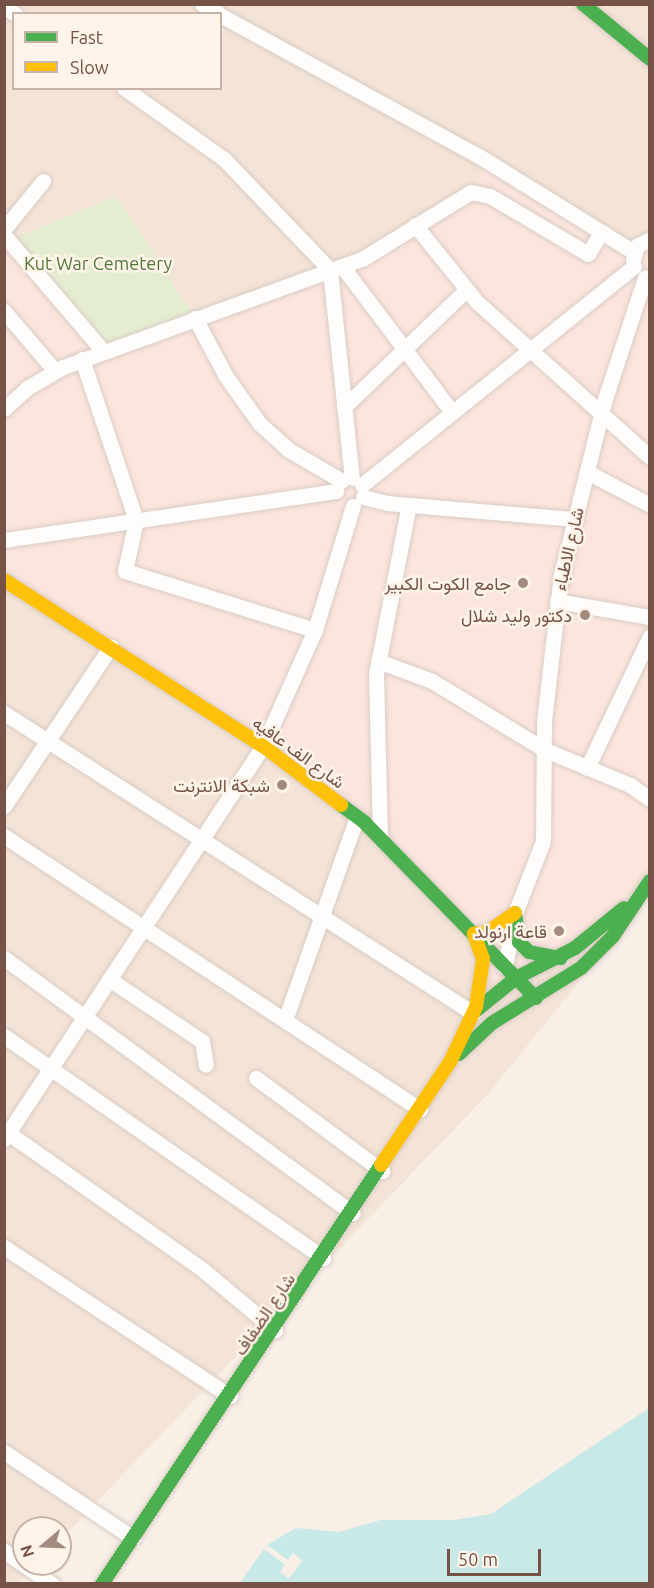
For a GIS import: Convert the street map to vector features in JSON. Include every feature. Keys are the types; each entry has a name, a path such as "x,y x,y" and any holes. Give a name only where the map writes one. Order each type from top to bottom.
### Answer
{"street":[{"path":"202,4 216,12"},
{"path":"583,4 650,58"},
{"path":"222,15 479,156 601,232 634,259 647,278"},
{"path":"127,90 224,159 336,268 405,349 452,412"},
{"path":"4,229 43,181"},
{"path":"4,409 55,370 336,268 477,191 588,254 601,232"},
{"path":"415,225 466,290 529,350 650,457"},
{"path":"4,235 103,351"},
{"path":"4,540 351,490 529,350 634,259 650,239"},
{"path":"275,1330 203,1270 6,1134 263,746 315,630 351,490 336,268"},
{"name":"شارع الاطباء","path":"510,972 515,913 543,841 545,750 556,601 601,415 647,278"},
{"path":"344,407 466,290"},
{"path":"4,311 55,370"},
{"path":"195,318 225,375 260,424 289,450 351,490 409,505 575,519"},
{"path":"82,359 136,520 125,571 315,630"},
{"path":"587,472 650,505"},
{"path":"380,837 375,720 378,661 409,505"},
{"name":"شارع الف عافيه","path":"4,580 111,646 263,746 357,817 380,837 536,998"},
{"path":"556,601 650,616"},
{"path":"587,768 650,636"},
{"path":"4,806 111,646"},
{"path":"378,661 432,681 545,750 650,799"},
{"path":"4,712 200,841 473,1013"},
{"path":"285,1020 324,917 357,817"},
{"path":"4,836 420,1109"},
{"path":"450,1062 492,1023 536,998 581,968 613,936 650,881"},
{"path":"473,1013 510,972 560,958 639,896"},
{"path":"450,1062 473,1013 483,960 474,934 494,929 515,913 519,942 529,952 560,958"},
{"path":"4,958 353,1213"},
{"path":"109,979 202,1041 206,1065"},
{"path":"4,1036 324,1258"},
{"name":"شارع الضفاف","path":"102,1584 382,1171 450,1062"},
{"path":"256,1078 382,1171"},
{"path":"4,1247 230,1396"},
{"path":"4,1452 133,1538"},
{"path":"4,1551 52,1584"}],"shaded area":[{"path":"5,5 649,5 649,896 487,1095 72,1527 72,1516 12,1516 12,1576 25,1576 18,1583 5,1584"},
{"path":"488,162 649,252 649,867 585,940 498,990 480,947 380,837 5,579 5,236 103,351 362,259 471,192"}],"green space":[{"name":"Kut War Cemetery","path":"116,196 195,318 103,351 11,240"}],"water":[{"path":"649,1408 649,1583 239,1584 267,1545 296,1528 339,1532 380,1520 454,1520 491,1514"}],"pier":[{"path":"267,1545 288,1560 293,1553 302,1561 289,1579 280,1572 285,1565 264,1549"}],"traffic: fast":[{"path":"583,4 650,59"},
{"path":"341,805 364,822 536,998"},
{"path":"459,1054 492,1023 581,968 613,936 650,881"},
{"path":"474,1012 516,978 575,948 624,908"},
{"path":"515,913 519,942 529,952 560,958"},
{"path":"102,1584 381,1165"}],"traffic: slow":[{"path":"4,580 263,746 341,805"},
{"path":"381,1165 450,1062 476,1007 483,959 474,934 488,932 515,913"}],"place":[{"name":"جامع الكوت الكبير","path":"523,583"},
{"name":"دكتور وليد شلال","path":"585,615"},
{"name":"شبكة الانترنت","path":"282,785"},
{"name":"قاعة ارنولد","path":"559,931"}]}
